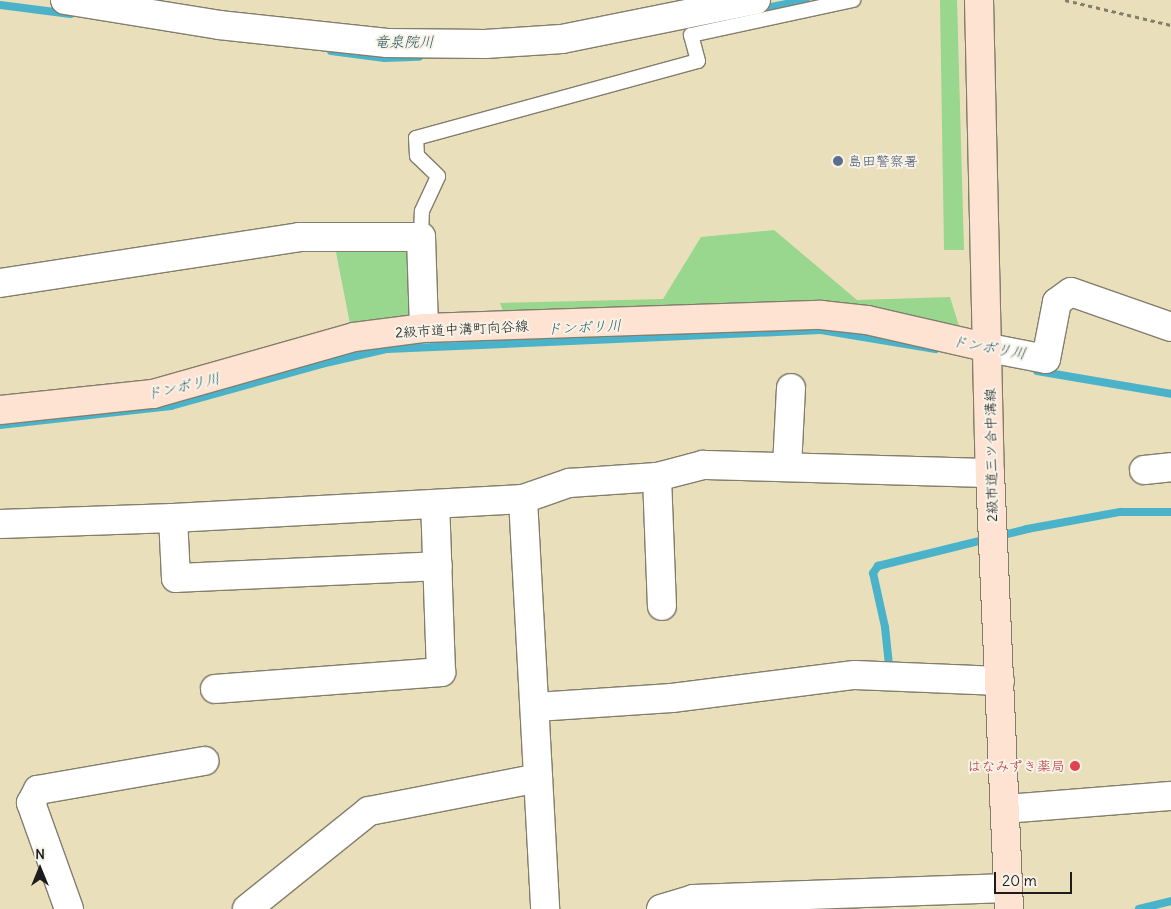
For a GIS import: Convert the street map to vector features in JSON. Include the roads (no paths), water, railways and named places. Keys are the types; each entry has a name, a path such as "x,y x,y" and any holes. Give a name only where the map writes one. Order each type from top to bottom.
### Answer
{"street":[{"path":"65,0 219,25 387,43 485,44 562,39 756,0"},
{"name":"2級市道三ツ合中溝線","path":"979,0 989,348 990,473 1008,898"},
{"path":"0,283 299,237 421,236 424,328"},
{"path":"989,348 1046,359 1057,302 1071,292 1171,327"},
{"name":"2級市道中溝町向谷線","path":"0,410 153,394 354,337 424,328 821,315 867,320 989,348"},
{"path":"787,467 791,388"},
{"path":"0,524 173,518 523,499 569,482 657,477 703,465 990,473"},
{"path":"1144,470 1171,467"},
{"path":"657,477 662,606"},
{"path":"523,499 536,707 545,909"},
{"path":"215,689 441,672 435,504"},
{"path":"173,518 176,578 438,566"},
{"path":"536,707 672,698 855,675 1000,681"},
{"path":"69,909 31,803 38,790 206,760"},
{"path":"246,909 370,811 538,778"},
{"path":"1005,809 1171,796"},
{"path":"661,909 694,899 1008,898"}],"lane":[{"path":"421,236 422,212 438,176 417,156 416,138 698,61 691,35 853,0"}],"waterway":[{"name":"竜泉院川","path":"756,10 806,0"},
{"name":"竜泉院川","path":"0,5 70,14"},
{"name":"竜泉院川","path":"331,51 385,58 419,57"},
{"name":"ドンボリ川","path":"0,425 171,406 321,364 387,349 821,330 935,349"},
{"name":"ドンボリ川","path":"1037,371 1171,394"},
{"path":"889,665 885,627 873,573 878,566 1027,529 1120,512 1171,512"},
{"path":"1139,909 1171,901"}],"place":[{"name":"島田警察署","path":"838,161"},
{"name":"はなみずき薬局","path":"1075,766"}]}
